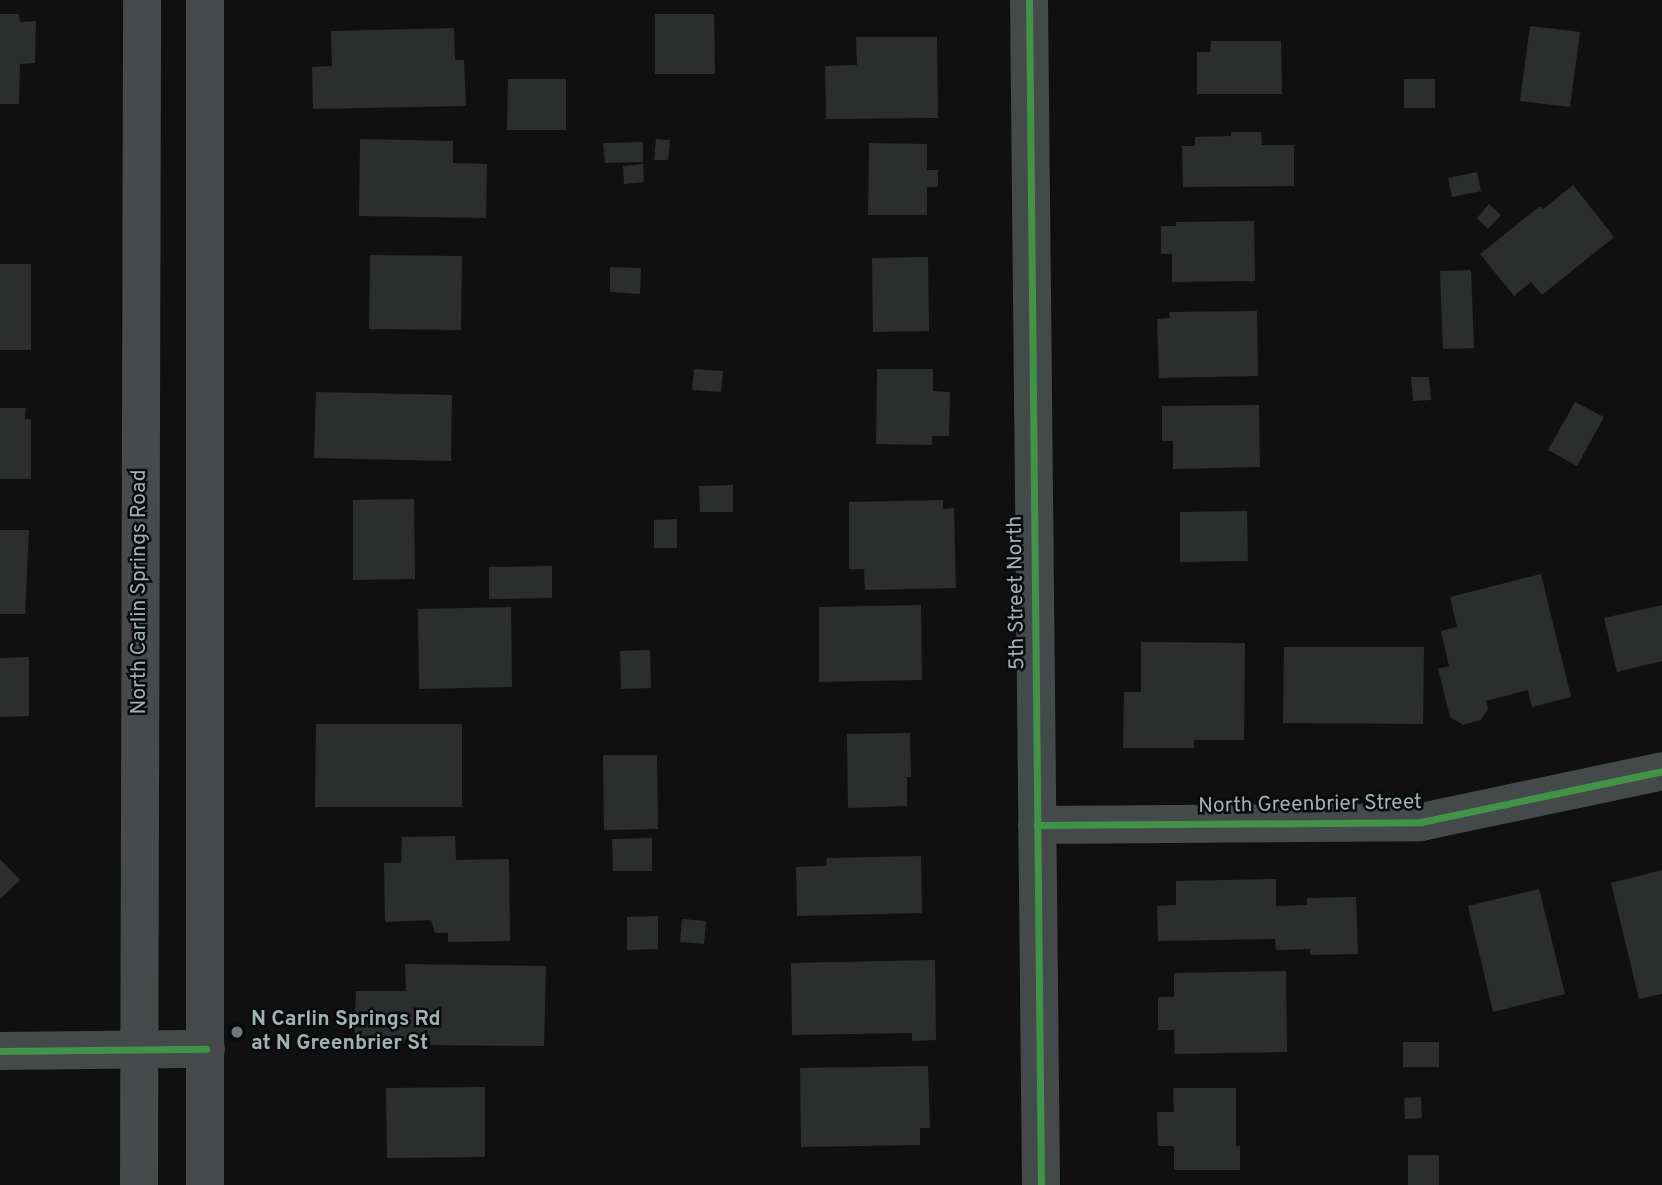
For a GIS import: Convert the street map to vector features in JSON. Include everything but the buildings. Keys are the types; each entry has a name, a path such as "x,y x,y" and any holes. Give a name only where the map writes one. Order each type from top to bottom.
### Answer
{"main road":[{"name":"North Carlin Springs Road","path":"139,1185 142,0"},
{"path":"205,0 205,1185"}],"street":[{"name":"5th Street North","path":"1029,0 1041,1185"},
{"name":"North Greenbrier Street","path":"1037,825 1421,822 1662,771"},
{"path":"0,1051 206,1049"}],"cycle path":[{"path":"1029,0 1041,1185"},
{"path":"1037,825 1421,822 1662,771"},
{"path":"0,1051 206,1049"}],"place":[{"name":"N Carlin Springs Rd at N Greenbrier St","path":"237,1032"}]}
